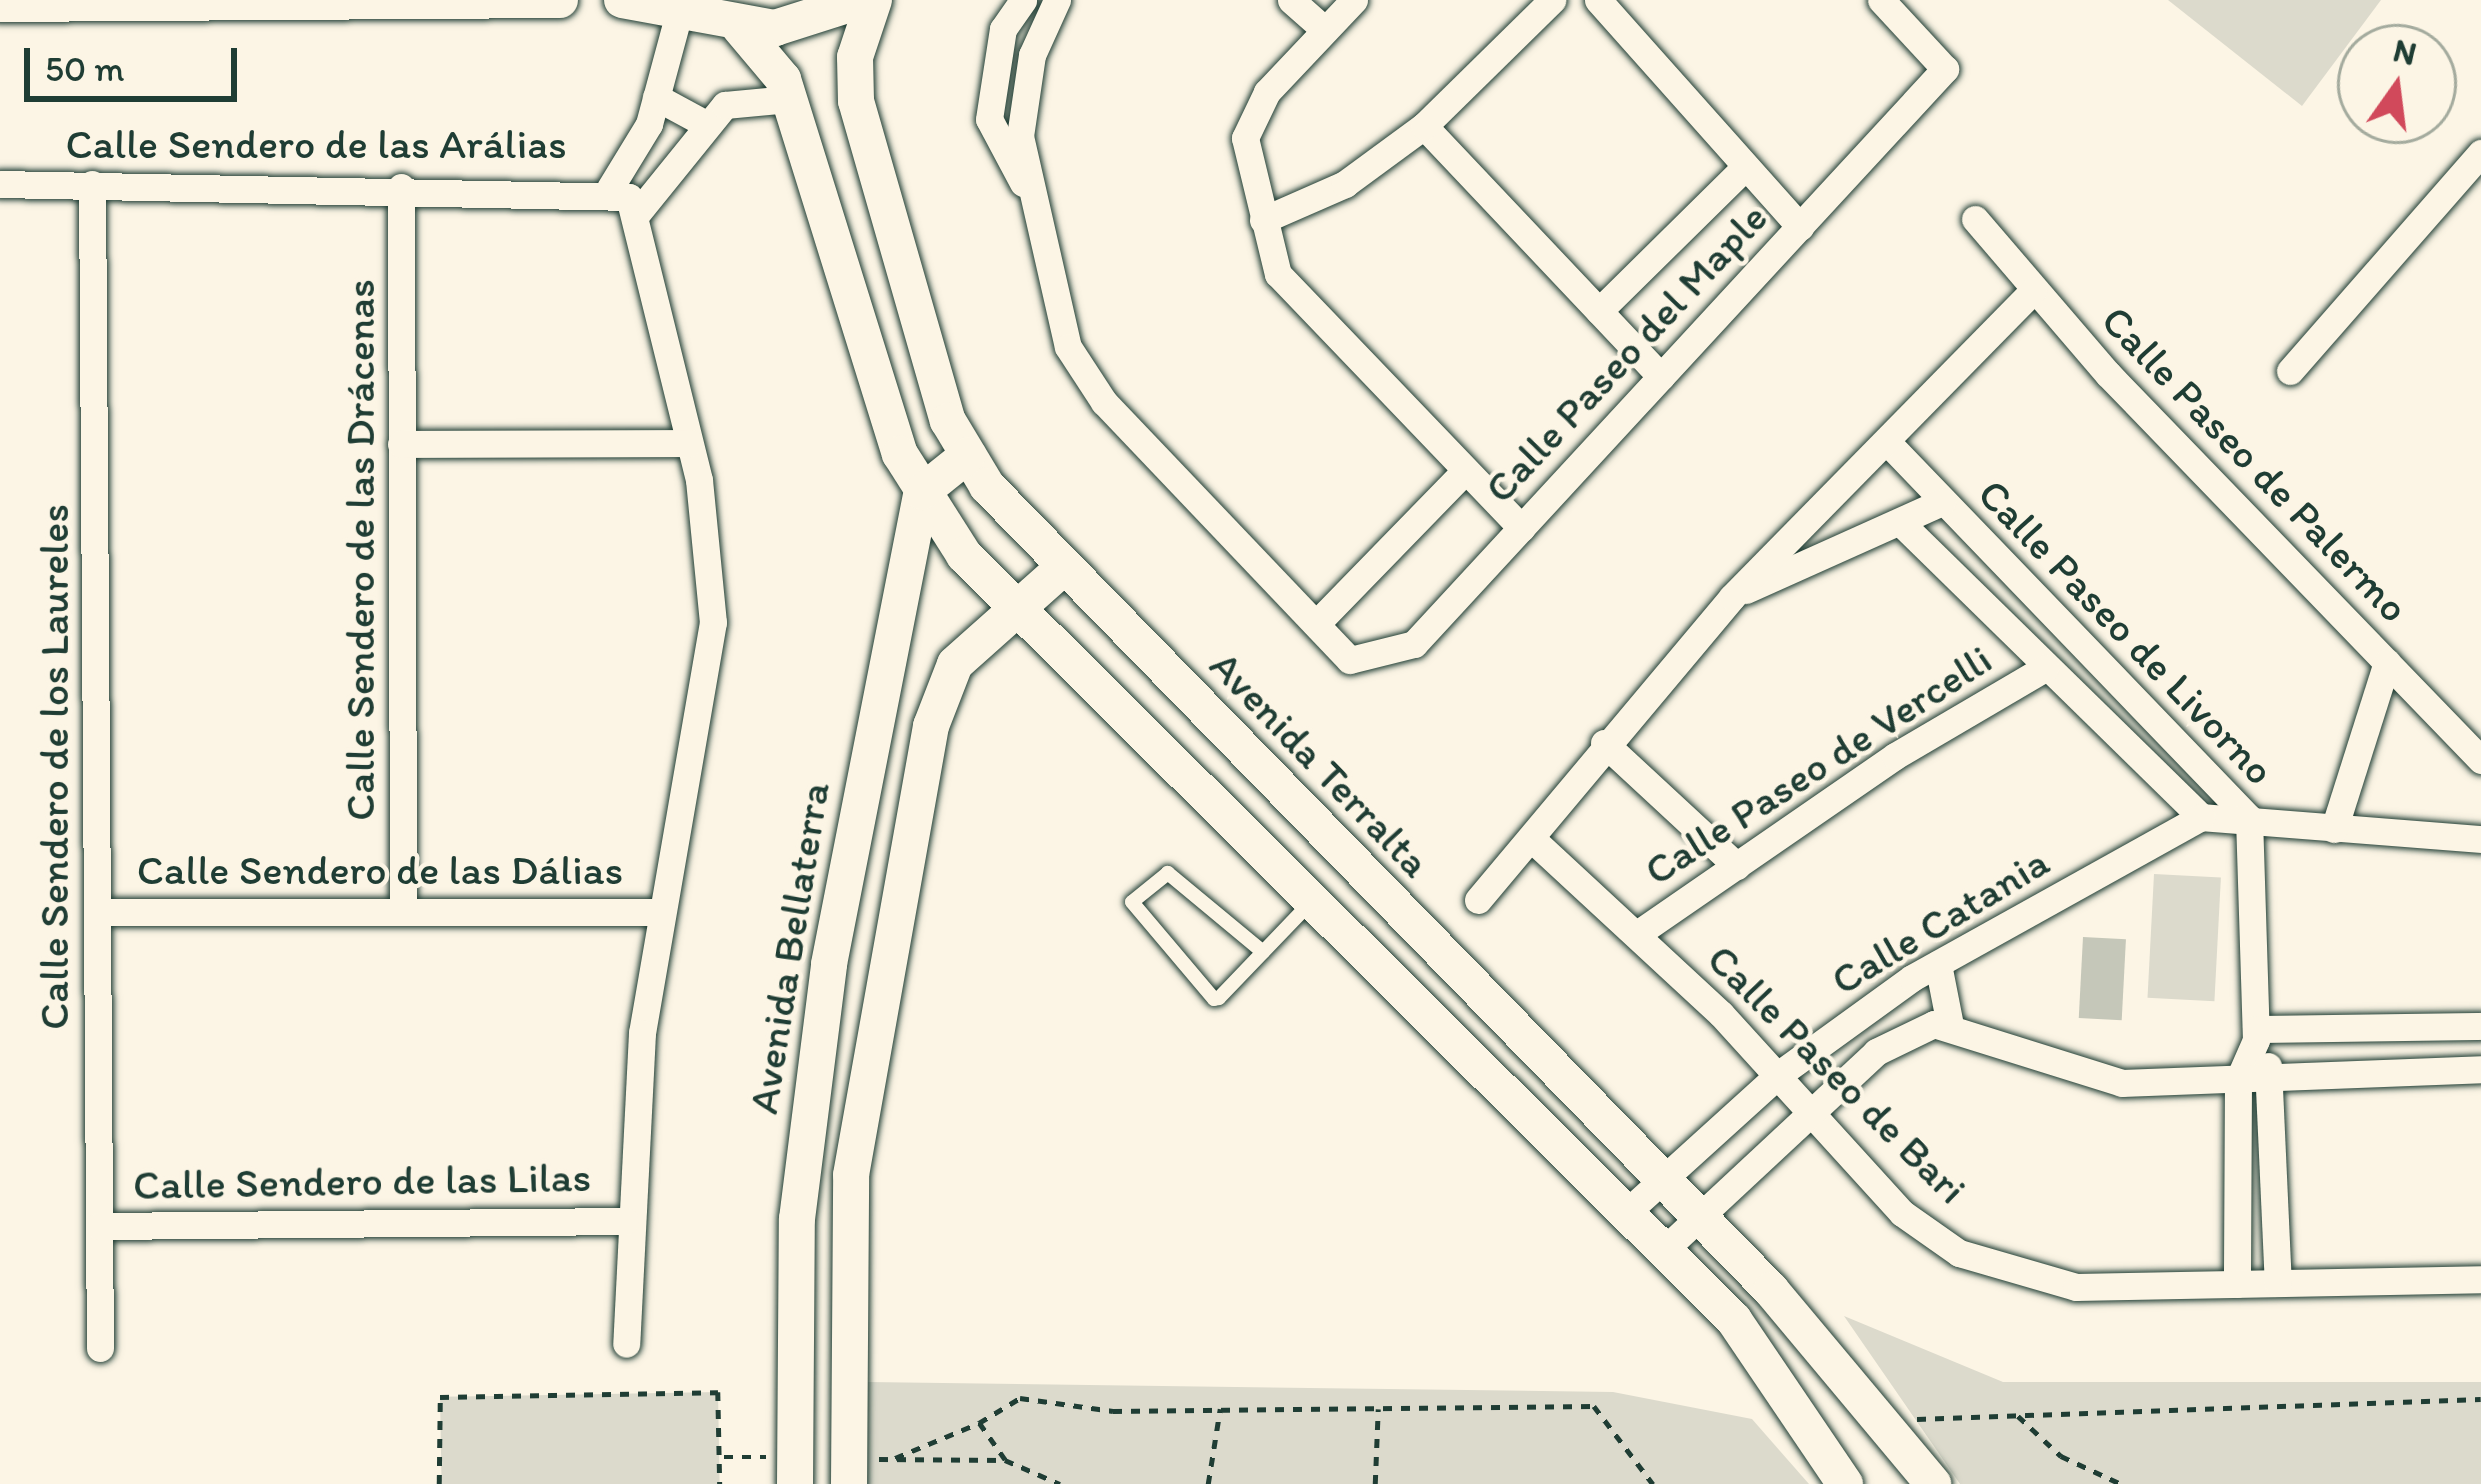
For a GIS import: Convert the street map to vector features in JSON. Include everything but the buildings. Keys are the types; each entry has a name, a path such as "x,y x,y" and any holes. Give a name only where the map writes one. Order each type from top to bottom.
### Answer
{"street":[{"path":"0,4 560,0"},
{"path":"622,0 669,4 740,28 806,26 863,0"},
{"name":"Avenida Terralta","path":"874,0 856,57 856,100 948,421 968,454 1064,567 1699,1217 1934,1484"},
{"path":"1023,0 1003,29 988,119 1025,186 1078,366 1316,624 1465,471"},
{"path":"1025,186 1022,97 1057,0"},
{"path":"1291,0 1325,30"},
{"path":"1354,0 1267,92 1245,138 1263,220 1295,300 1522,528"},
{"path":"1263,220 1345,184 1424,126 1552,0"},
{"path":"1598,0 1800,227"},
{"name":"Calle Paseo del Maple","path":"1316,624 1350,660 1414,644 1945,69 1881,0"},
{"path":"626,1344 625,1221 662,912 713,622 689,443 625,200 656,97 669,4"},
{"path":"740,28 789,99 899,454 964,555 1734,1321 1845,1484"},
{"path":"656,97 706,124"},
{"path":"625,200 739,99 789,99"},
{"path":"1424,126 1661,377"},
{"path":"2290,371 2481,153"},
{"path":"1599,311 1746,166"},
{"name":"Calle Sendero de las Arálias","path":"0,184 401,187 625,200"},
{"name":"Calle Sendero de los Laureles","path":"92,184 100,1348"},
{"name":"Calle Sendero de las Drácenas","path":"401,187 403,912"},
{"name":"Calle Paseo de Palermo","path":"1975,219 2033,291 2481,760"},
{"path":"1478,900 1533,840 1604,743 1732,597 1889,445 2033,291"},
{"path":"401,444 689,443"},
{"name":"Calle Paseo de Livorno","path":"1889,445 2249,818 2256,1034 2275,1081 2278,1283"},
{"path":"922,492 968,454"},
{"name":"Avenida Bellaterra","path":"796,1471 804,1130 922,492"},
{"path":"1732,597 1942,502"},
{"name":"Calle Paseo de Livorno","path":"1902,524 2201,817"},
{"path":"849,1471 851,1175 870,1028 932,726 956,664 1017,604 1064,567"},
{"path":"2335,830 2387,662"},
{"name":"Calle Paseo de Vercelli","path":"1637,934 2045,668"},
{"path":"1604,743 1737,866"},
{"path":"2201,817 2481,838"},
{"name":"Calle Catania","path":"1627,1212 1778,1076 1938,964 2201,817"},
{"name":"Calle Paseo de Bari","path":"1533,840 1637,934 1778,1076 1902,1213 2006,1274 2076,1287 2481,1279"},
{"name":"Calle Sendero de las Dálias","path":"97,912 662,912"},
{"path":"1938,964 1950,1024"},
{"path":"1664,1250 1876,1052 1950,1024 2122,1083 2275,1081 2481,1069"},
{"path":"2256,1034 2481,1026"},
{"name":"Calle Paseo de Livorno","path":"2236,1284 2238,1081 2256,1034"},
{"name":"Calle Sendero de las Lilas","path":"99,1226 625,1221"}],"lane":[{"path":"1263,952 1168,873 1132,902 1214,999 1263,952 1313,899"}],"path":[{"path":"440,1484 440,1396 718,1392 720,1484"},
{"path":"849,1471 892,1459 979,1423 1020,1398 1220,1409 1594,1406 1653,1484"},
{"path":"1891,1434 1929,1413 2018,1417 2481,1399"},
{"path":"1208,1484 1220,1409"},
{"path":"1375,1484 1378,1409"},
{"path":"2018,1417 2061,1456 2121,1484"},
{"path":"979,1423 1005,1460"},
{"path":"722,1457 796,1471"},
{"path":"892,1459 1005,1460 1060,1484"}],"shaded area":[{"path":"2168,0 2381,0 2363,24 2337,24 2337,59 2302,106"},
{"path":"2154,874 2221,878 2214,1001 2148,998"},
{"path":"1844,1316 2003,1382 2481,1382 2481,1484 1960,1484"},
{"path":"868,1382 1613,1392 1752,1419 1809,1484 868,1484"},
{"path":"718,1392 720,1484 442,1484 440,1397"}]}
